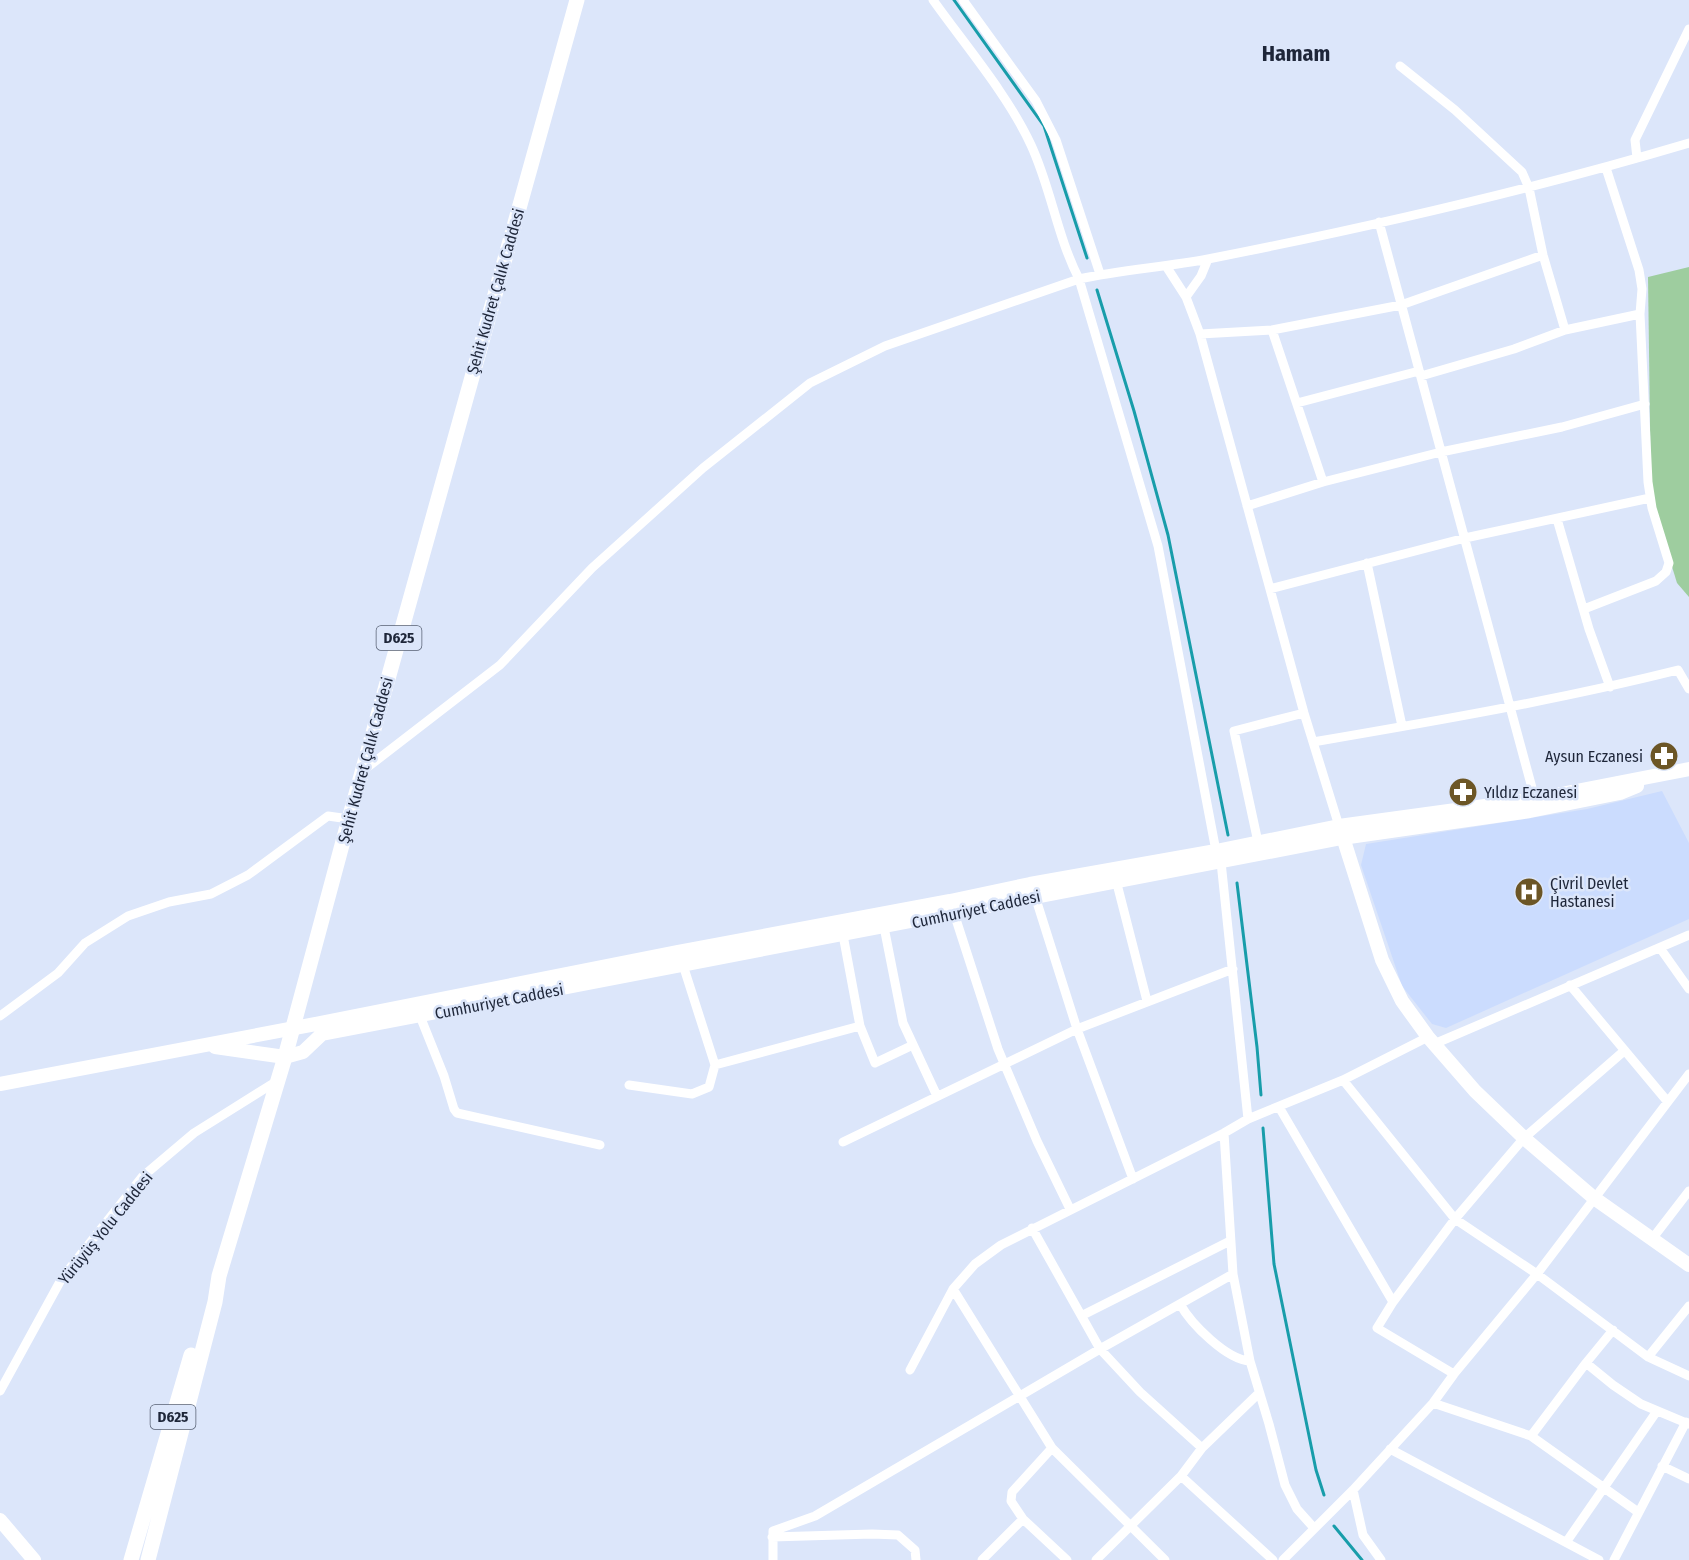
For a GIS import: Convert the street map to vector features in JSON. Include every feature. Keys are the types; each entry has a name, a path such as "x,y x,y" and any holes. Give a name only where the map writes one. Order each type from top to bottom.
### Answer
{"main road":[{"name":"Şehit Kudret Çalık Caddesi","path":"148,1560 210,1323 219,1276 285,1057 362,771 577,0"},
{"name":"Cumhuriyet Caddesi","path":"0,1084 205,1046 677,952 1035,896 1341,832 1535,799 1689,769"},
{"name":"Cumhuriyet Caddesi","path":"285,1057 303,1052 322,1034 884,927 1030,884 1218,856 1258,842 1530,811 1620,793 1672,773"},
{"path":"1341,832 1382,960 1402,1001 1431,1040 1475,1091 1524,1138 1594,1198 1689,1265"},
{"path":"205,1046 285,1057"},
{"name":"Şehit Kudret Çalık Caddesi","path":"131,1560 207,1299 219,1276"},
{"path":"0,1520 33,1560"}],"street":[{"path":"933,0 1025,131 1041,171 1065,249 1078,279 1158,546 1218,856 1233,969 1248,1119"},
{"path":"963,0 1048,121 1100,274"},
{"path":"1636,158 1635,140 1689,29"},
{"path":"1400,66 1455,110 1516,165 1529,188 1543,255 1565,330"},
{"path":"362,771 500,664 592,568 703,468 810,383 885,346 1078,279 1100,274 1166,267 1379,222 1529,188 1689,143"},
{"path":"1584,609 1656,581 1666,572 1669,563 1650,498 1640,314 1642,289 1639,270 1605,168"},
{"path":"1379,222 1535,799"},
{"path":"1200,334 1272,330 1401,305 1543,255"},
{"path":"1186,297 1201,276 1208,259"},
{"path":"1166,267 1186,297 1200,334 1304,712 1341,832"},
{"path":"1297,402 1514,350 1565,330 1640,314"},
{"path":"1272,330 1323,482"},
{"path":"1247,506 1323,482 1441,452 1562,427 1645,404"},
{"path":"1270,590 1465,538 1650,498"},
{"path":"1557,519 1610,687"},
{"path":"1367,563 1402,726"},
{"path":"1313,742 1610,687 1678,670 1689,689"},
{"path":"1258,842 1234,731 1304,712"},
{"path":"0,1017 58,973 85,943 128,916 169,902 211,894 248,875 328,816 349,819"},
{"path":"1116,880 1147,1001"},
{"path":"1035,896 1077,1029 1133,1179"},
{"path":"952,908 998,1049 1037,1141 1070,1209"},
{"path":"884,927 903,1023 936,1096"},
{"path":"843,935 860,1026 875,1063 913,1045"},
{"path":"910,1370 953,1289 975,1264 1032,1228 1248,1119 1343,1080 1431,1040 1689,936"},
{"path":"1660,948 1689,989"},
{"path":"629,1085 692,1094 709,1087 715,1065 683,965"},
{"path":"843,1142 1077,1029 1233,969"},
{"path":"1570,985 1667,1101"},
{"path":"420,1016 453,1107 458,1113 600,1145"},
{"path":"715,1065 860,1026"},
{"path":"1454,1374 1377,1328 1393,1302 1455,1219 1524,1138 1624,1052"},
{"path":"1283,1560 1353,1490 1434,1402 1454,1374 1537,1274 1689,1074"},
{"name":"Yürüyüş Yolu Caddesi","path":"0,1391 62,1278 142,1177 194,1133 278,1080"},
{"path":"1343,1080 1455,1219 1537,1274 1648,1357 1689,1376"},
{"path":"1279,1107 1393,1302"},
{"path":"1224,1133 1233,1275 1250,1361 1287,1491 1297,1509 1314,1528"},
{"path":"1652,1239 1689,1191"},
{"path":"1032,1228 1101,1349 1140,1392 1202,1448"},
{"path":"1083,1315 1230,1241"},
{"path":"773,1560 773,1531 815,1516 1018,1396 1233,1275"},
{"path":"953,1289 1052,1448 1165,1560"},
{"path":"1180,1304 1195,1324 1231,1356 1250,1361"},
{"path":"1648,1357 1689,1306"},
{"path":"1530,1437 1613,1330"},
{"path":"1586,1363 1628,1396 1687,1423 1614,1560"},
{"path":"1096,1560 1180,1476 1202,1448 1259,1393"},
{"path":"1434,1402 1530,1437 1638,1512"},
{"path":"1567,1541 1657,1411"},
{"path":"1052,1448 1012,1492 1011,1501 1023,1519 1067,1560"},
{"path":"1390,1449 1599,1560"},
{"path":"1662,1467 1689,1479"},
{"path":"1180,1476 1273,1560"},
{"path":"1353,1490 1364,1535 1381,1560"},
{"path":"982,1560 1023,1519"},
{"path":"772,1537 898,1535 915,1550 916,1560"}],"shaded area":[{"name":"Çivril Devlet Hastanesi","path":"1662,791 1689,843 1689,919 1446,1028 1432,1024 1402,986 1361,865 1366,844 1587,809"}],"green space":[{"path":"1689,267 1689,597 1677,583 1651,498 1648,277"}],"waterway":[{"path":"954,0 1044,126 1087,258"},
{"path":"1097,290 1134,411 1168,535 1228,835"},
{"path":"1237,883 1261,1095"},
{"path":"1263,1128 1274,1264 1316,1470 1324,1495"},
{"path":"1334,1526 1362,1560"}],"place":[{"name":"Aysun Eczanesi","path":"1664,756"},
{"name":"Yıldız Eczanesi","path":"1463,792"},
{"name":"Çivril Devlet Hastanesi","path":"1529,892"}],"district":[{"name":"Hamam","path":"1296,53"}]}
